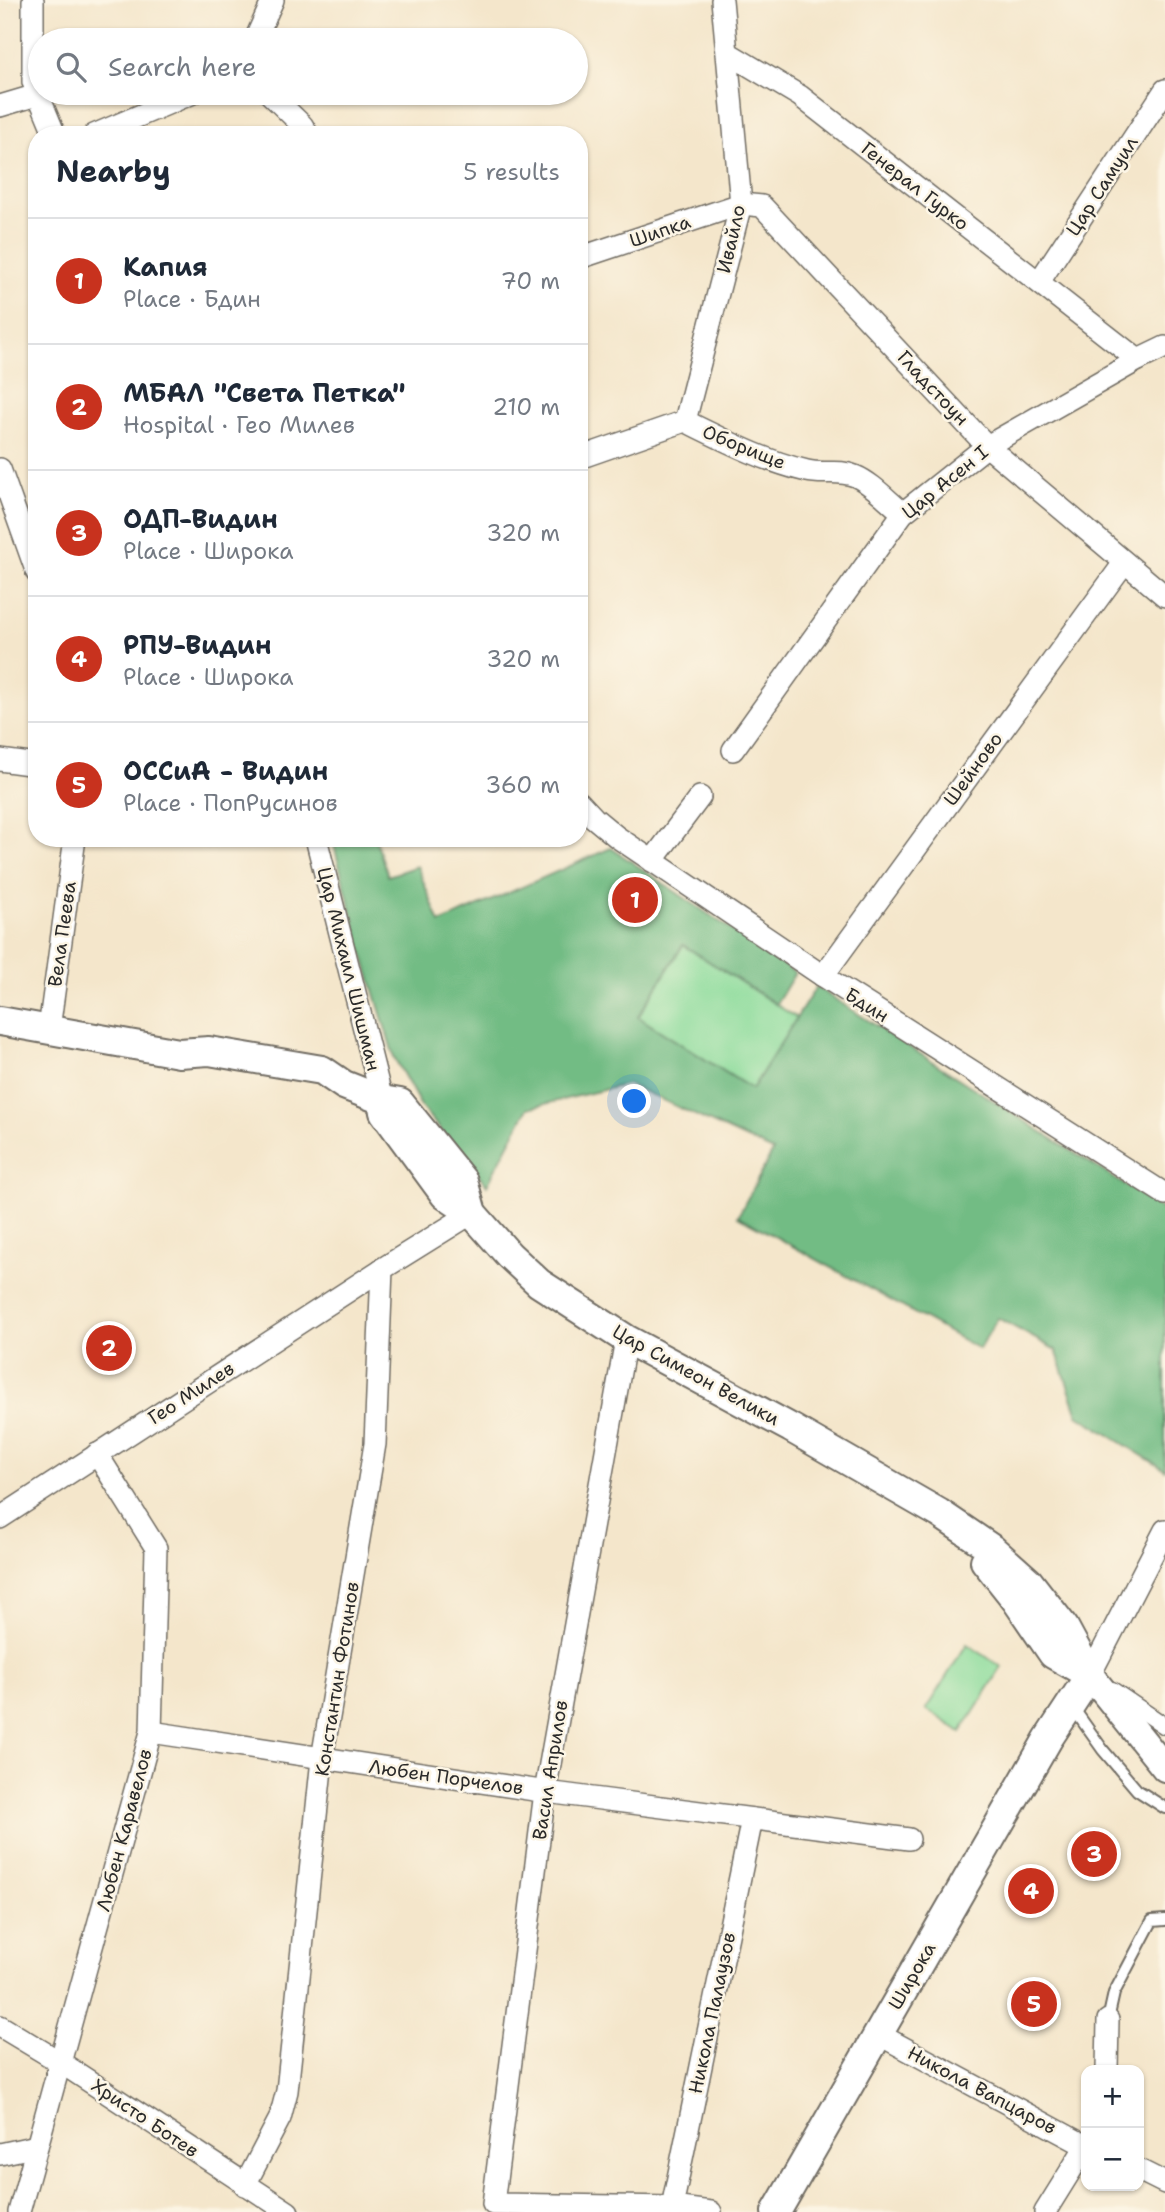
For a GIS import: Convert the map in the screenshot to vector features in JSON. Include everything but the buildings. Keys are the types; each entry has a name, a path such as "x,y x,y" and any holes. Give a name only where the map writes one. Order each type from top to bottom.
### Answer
{"main road":[{"path":"0,1021 179,1053 205,1068 319,1087 344,1085 382,1100"},
{"name":"Цар Симеон Велики","path":"382,1100 384,1112 445,1195 472,1213 509,1255 539,1283 626,1339 791,1428 939,1513 992,1549 1029,1582 1063,1627 1090,1675"},
{"name":"Широка","path":"776,2212 1048,1739 1090,1675"}],"street":[{"path":"32,28 33,0"},
{"path":"260,28 272,0"},
{"path":"722,0 727,53"},
{"name":"Ивайло","path":"685,421 741,204 727,53"},
{"name":"Генерал Гурко","path":"727,53 800,96 1039,282 1156,354"},
{"name":"Цар Самуил","path":"1039,282 1165,90"},
{"path":"0,106 28,98"},
{"path":"42,105 51,126"},
{"path":"115,126 165,105"},
{"path":"281,105 303,126"},
{"name":"Шипка","path":"588,255 741,204"},
{"name":"Гладстоун","path":"741,204 762,206 988,446 1165,596"},
{"name":"Цар Асен I","path":"733,750 902,513 988,446 1156,354"},
{"name":"Оборище","path":"588,455 685,421 743,449 786,465 823,473 841,471 858,477 902,513"},
{"path":"0,469 28,548"},
{"name":"Шейново","path":"823,976 1124,562"},
{"path":"0,760 28,764"},
{"path":"652,861 700,797"},
{"name":"Бдин","path":"588,812 617,837 823,976 1165,1194"},
{"name":"Вела Пеева","path":"49,1029 74,847"},
{"name":"Цар Михаил Шишман","path":"318,847 382,1100"},
{"path":"382,1269 472,1213"},
{"name":"Гео Милев","path":"0,1518 382,1269"},
{"name":"Константин Фотинов","path":"245,2185 280,2118 287,2091 322,1759 375,1444 382,1269"},
{"name":"Васил Априлов","path":"626,1339 549,1792 493,2204 672,2207"},
{"name":"Любен Каравелов","path":"19,2212 151,1732 156,1548 97,1454"},
{"path":"1165,1530 1090,1675 1165,1726"},
{"name":"Цар Симеон Велики","path":"1090,1675 1165,1768"},
{"name":"Любен Порчелов","path":"151,1732 549,1792 909,1839"},
{"name":"Никола Палаузов","path":"672,2207 752,1819"},
{"path":"1107,2065 1108,2020"},
{"name":"Христо Ботев","path":"0,2026 60,2062 288,2212"},
{"name":"Никола Вапцаров","path":"878,2034 1081,2143"},
{"path":"0,2154 37,2147"},
{"path":"1045,2212 1081,2154"},
{"path":"1144,2173 1165,2183"},
{"path":"672,2207 711,2212"}],"lane":[{"path":"1071,1705 1103,1750 1137,1790 1165,1808"},
{"path":"1108,2020 1114,1993 1152,1921 1165,1920"}],"green space":[{"path":"334,847 378,847 388,876 417,866 440,923 611,848 795,973 776,1004 683,945 638,1017 752,1089 816,987 1165,1211 1165,1470 1078,1415 1056,1350 998,1318 979,1349 738,1216 773,1151 628,1084 528,1108 487,1185 422,1108 394,1057"},
{"path":"683,945 797,1018 752,1089 638,1017"},
{"path":"967,1644 1002,1667 961,1732 926,1709"}],"place":[{"name":"Капия","path":"635,900"},
{"name":"МБАЛ \"Света Петка\"","path":"109,1348"},
{"name":"ОДП-Видин","path":"1094,1854"},
{"name":"РПУ-Видин","path":"1031,1891"},
{"name":"ОССиА - Видин","path":"1034,2004"}]}
